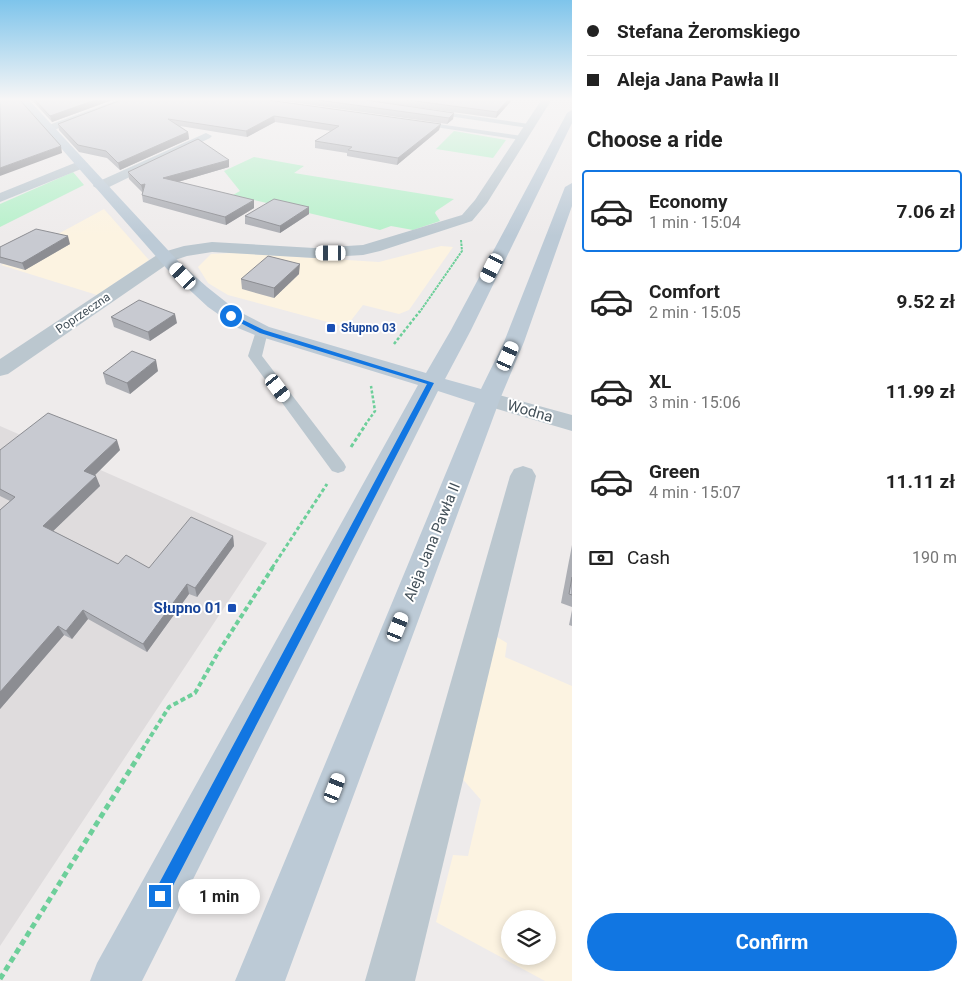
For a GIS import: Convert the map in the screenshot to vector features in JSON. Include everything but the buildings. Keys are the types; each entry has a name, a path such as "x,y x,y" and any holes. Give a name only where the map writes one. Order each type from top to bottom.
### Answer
{"main road":[{"path":"65,145 100,186 192,285 231,316 262,331 492,391"},
{"path":"115,981 435,375 461,330 556,145"},
{"name":"Aleja Jana Pawła II","path":"260,981 492,391 514,342 572,187"},
{"path":"219,305 435,375"}],"street":[{"path":"100,186 187,145"},
{"name":"Poprzeczna","path":"0,369 166,257 184,251 212,247 314,253 363,250 466,218 480,202 518,145"},
{"path":"0,198 82,164"},
{"name":"Wodna","path":"492,391 572,405"},
{"name":"Wodna","path":"492,391 572,423"},
{"path":"390,981 523,476"}],"lane":[{"path":"262,331 254,356 338,467"}],"path":[{"path":"394,344 462,251 460,238 451,224"},
{"path":"0,979 170,707 195,694 219,651 374,411 370,378"}],"shaded area":[{"path":"104,209 149,260 97,295 1,265"},
{"path":"441,246 453,247 409,310 399,314 363,305 346,327 228,295 208,283 198,267 211,254 234,253 379,262"},
{"path":"0,426 267,543 0,946"},
{"path":"492,634 507,643 505,657 572,686 572,981 545,981 515,965 556,965 556,910 501,910 501,957 436,922 453,855 468,856 481,800 460,776"}],"green space":[{"path":"440,145 503,145 493,158 436,149"},
{"path":"254,157 304,166 294,173 454,199 436,211 435,213 440,221 413,230 391,226 380,230 233,195 240,191 224,171"},
{"path":"73,172 84,185 0,227 0,204"}],"place":[{"name":"Słupno 03","path":"331,328"},
{"name":"Słupno 01","path":"232,608"}],"route":[{"path":"160,896 431,383 262,331 246,325 231,316"}]}
